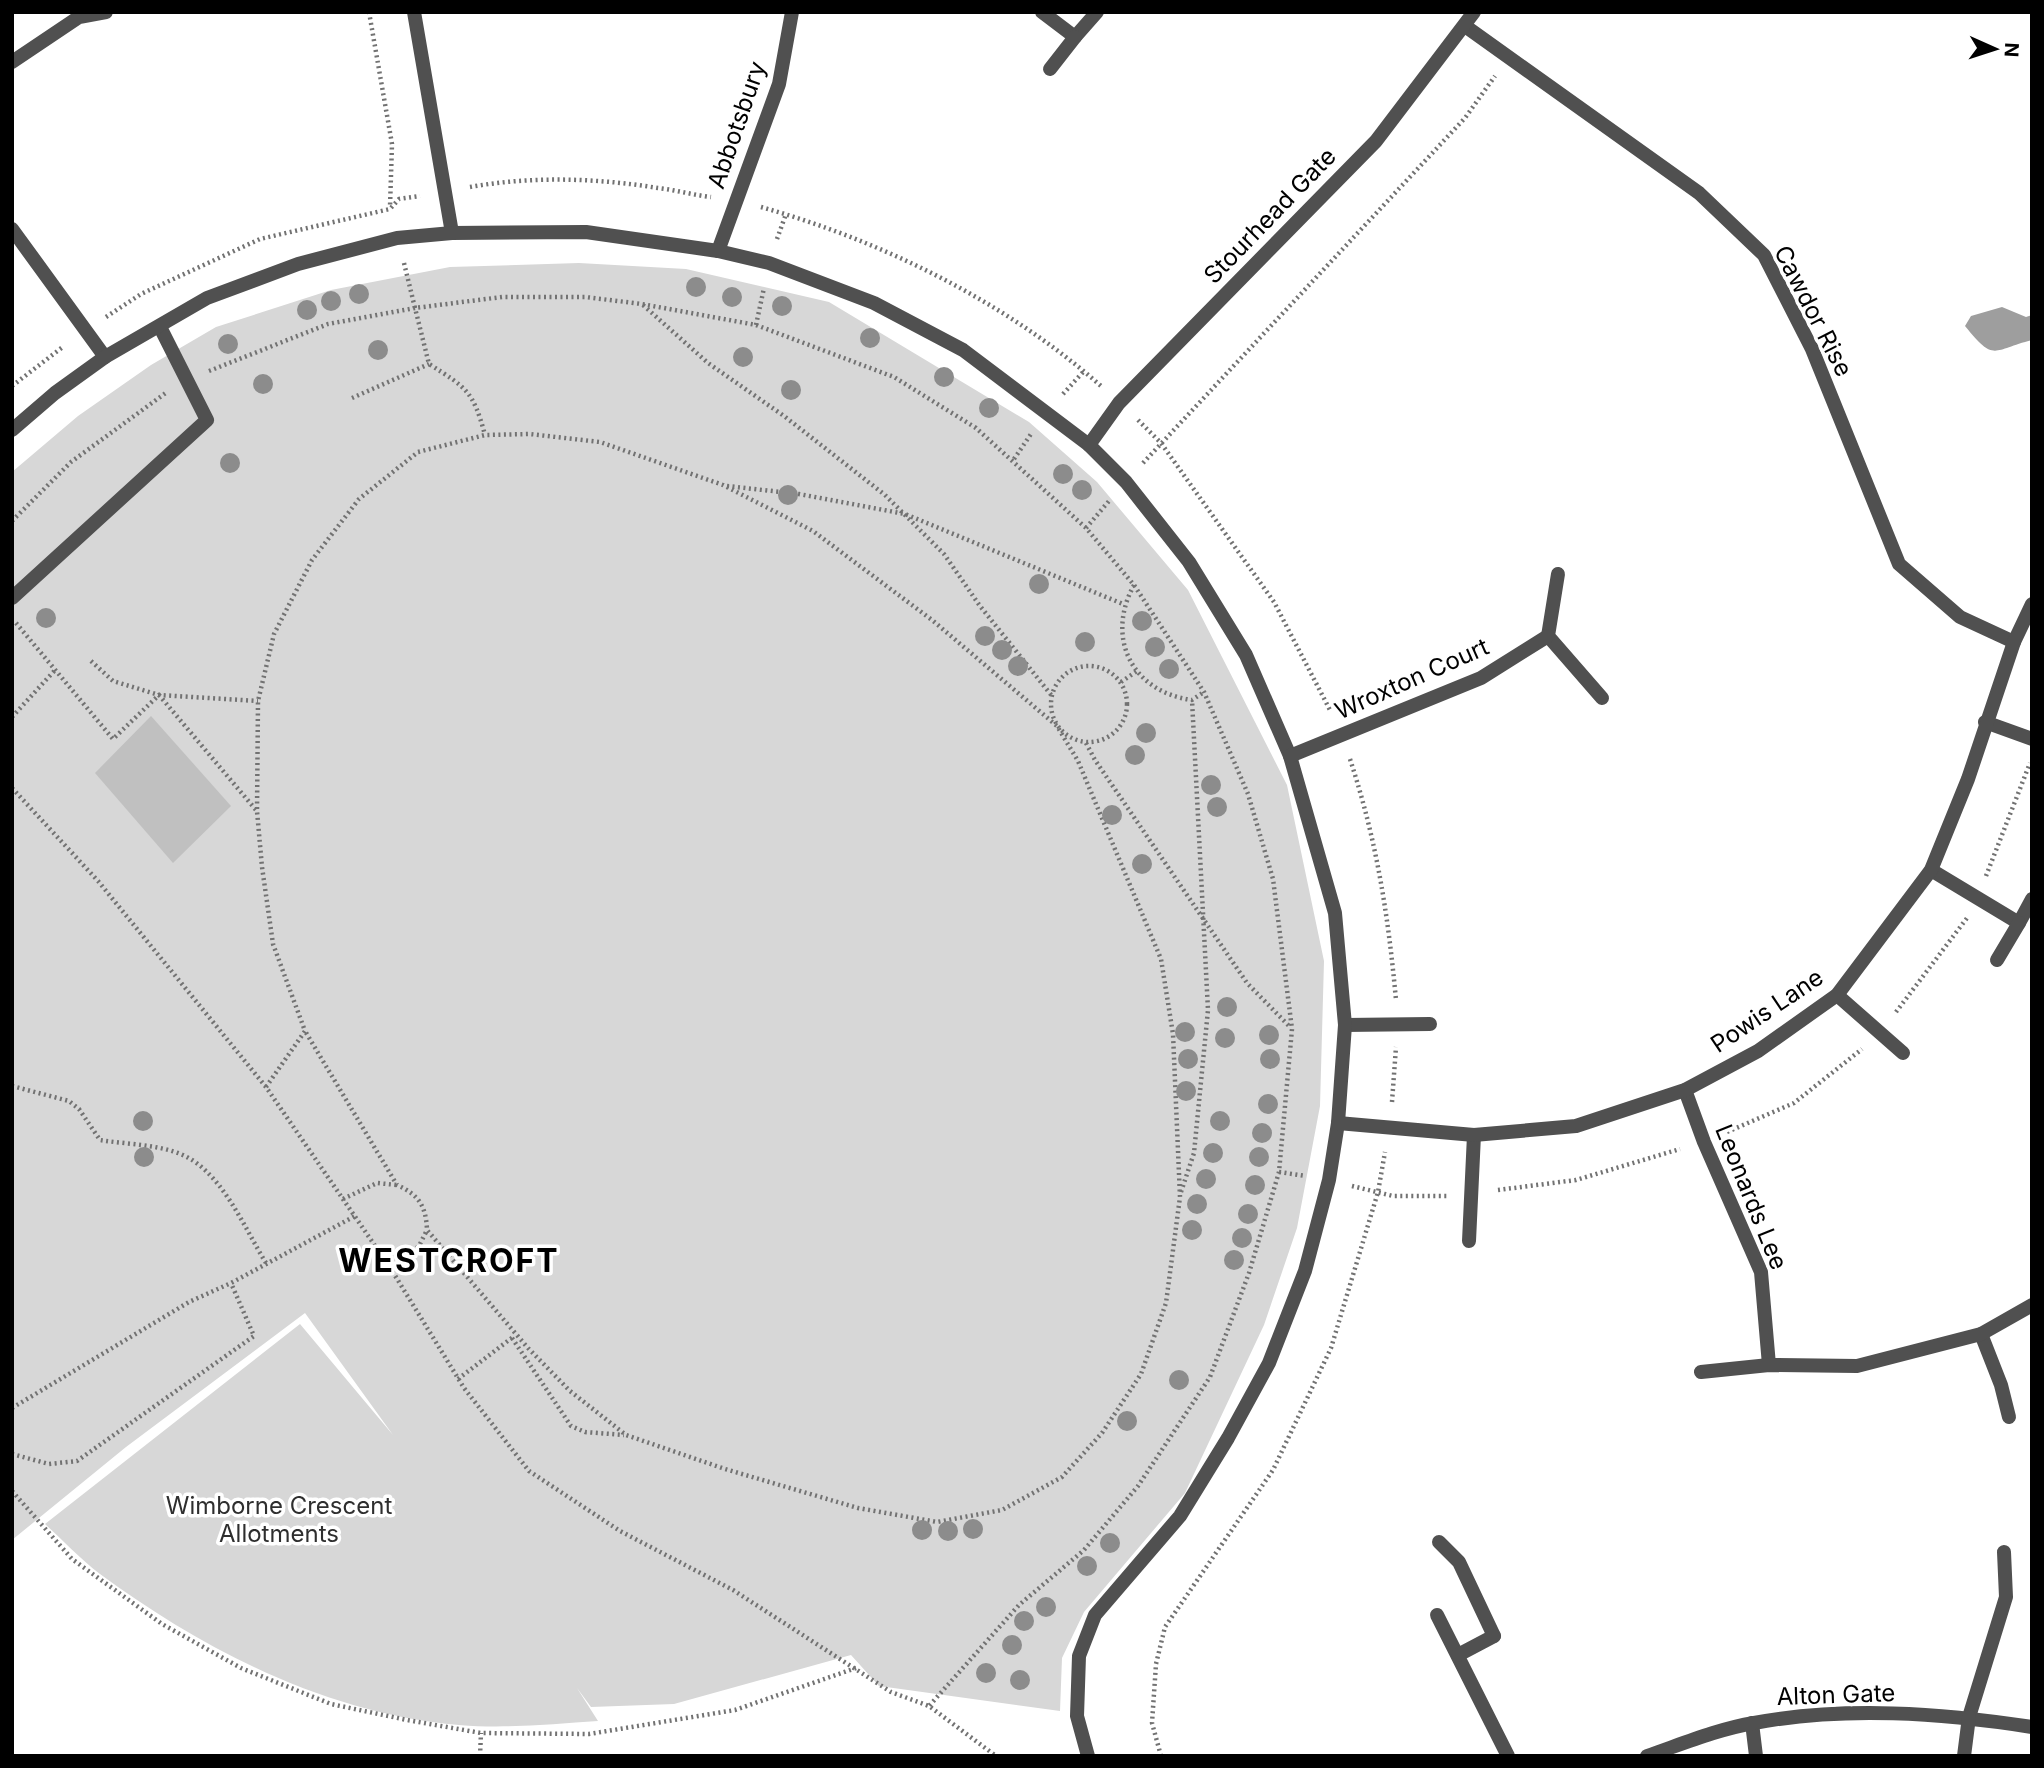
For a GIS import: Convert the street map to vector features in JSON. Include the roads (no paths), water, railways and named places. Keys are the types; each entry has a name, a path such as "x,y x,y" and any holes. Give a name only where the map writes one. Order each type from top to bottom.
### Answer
{"street":[{"path":"12,62 79,17 106,12"},
{"path":"414,12 452,233"},
{"name":"Abbotsbury","path":"718,251 779,84 792,12"},
{"path":"1042,12 1075,37"},
{"path":"1049,69 1097,12"},
{"name":"Stourhead Gate","path":"1089,445 1119,403 1376,141 1474,12"},
{"name":"Cawdor Rise","path":"1465,26 1699,193 1764,255 1812,349 1899,564 1960,617 2014,642"},
{"path":"12,229 105,357"},
{"path":"12,430 55,393 105,357 207,298 298,264 397,239 452,233 586,232 718,251 769,263 885,308 963,350 1089,445 1126,482 1189,562 1246,655 1290,756 1335,913 1345,1025 1338,1122 1329,1180 1306,1271 1269,1363 1180,1516 1095,1615 1079,1656 1077,1716 1088,1756"},
{"path":"12,598 207,420 160,327"},
{"path":"1558,574 1548,636 1602,698"},
{"name":"Powis Lane","path":"1338,1122 1389,1129 1474,1135 1576,1126 1685,1090 1758,1051 1837,995 1931,870 1968,779 2014,642 2032,604"},
{"name":"Wroxton Court","path":"1290,756 1481,678 1548,636"},
{"path":"1985,722 2032,740"},
{"path":"1931,870 1976,900 2019,923"},
{"path":"1997,960 2032,899"},
{"path":"1837,995 1903,1053"},
{"path":"1345,1025 1430,1024"},
{"name":"Leonards Lee","path":"1685,1090 1704,1142 1761,1272 1769,1365"},
{"path":"1469,1241 1474,1135"},
{"path":"1702,1372 1769,1365 1857,1366 1981,1335 2032,1305"},
{"path":"1981,1335 2001,1385 2009,1418"},
{"path":"1439,1542 1459,1562 1494,1636 1458,1655"},
{"path":"1964,1756 1969,1717 2006,1597 2004,1552"},
{"path":"1437,1615 1508,1756"},
{"name":"Alton Gate","path":"1647,1756 1752,1723 1797,1717 1885,1714 1969,1717 2032,1727"},
{"path":"1752,1723 1756,1756"}],"district":[{"name":"WESTCROFT","path":"449,1261"}],"park label":[{"name":"Wimborne Crescent Allotments","path":"279,1520"}]}
